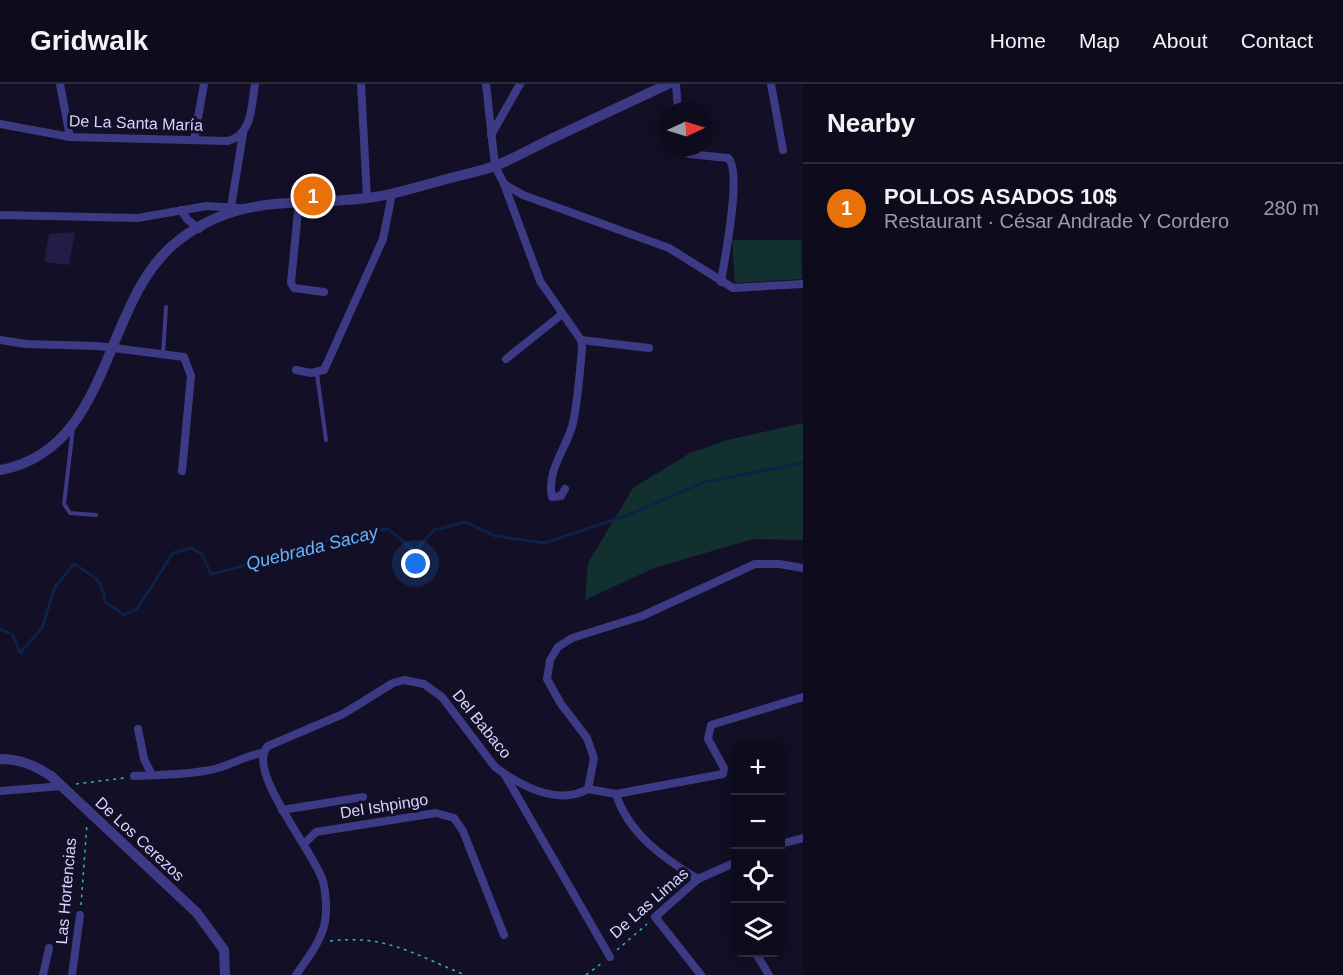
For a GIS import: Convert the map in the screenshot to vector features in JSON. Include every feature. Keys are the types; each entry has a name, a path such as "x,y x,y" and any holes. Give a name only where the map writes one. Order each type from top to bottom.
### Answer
{"street":[{"path":"60,84 70,137"},
{"path":"194,140 204,84"},
{"path":"235,208 240,136 248,123 255,84"},
{"path":"361,84 367,198"},
{"path":"486,84 495,166 504,184 540,281 561,315 581,340 574,420 568,442 550,479 552,497 561,496 566,489"},
{"path":"491,135 520,84"},
{"path":"0,215 127,218 206,206 235,208 392,194 495,166 668,84"},
{"path":"676,84 677,102"},
{"path":"771,84 783,150"},
{"name":"De La Santa María","path":"0,124 70,137 142,141 240,136"},
{"path":"708,156 728,158 733,165 733,211 721,282"},
{"path":"504,184 523,195 669,248 733,288 803,284"},
{"path":"296,370 317,373 324,370 383,239 392,194"},
{"path":"299,201 291,283 294,288 324,292"},
{"path":"0,470 32,460 56,444 87,404 148,274 174,244 235,208"},
{"path":"181,210 187,219 199,229"},
{"path":"506,358 561,315"},
{"path":"0,340 26,344 112,348 184,357 190,367 182,471"},
{"path":"581,340 649,348"},
{"path":"803,568 755,564 642,616 572,638 558,647 550,660 547,679 561,704 587,738 594,758 588,789 616,794 723,774 724,768 708,739 711,725 803,697"},
{"name":"Del Babaco","path":"134,777 209,771 252,754 263,753 268,746 343,714 393,683 404,680 424,684 442,697 495,767 505,775 549,794 576,796 588,789"},
{"path":"138,729 144,759 152,775"},
{"path":"263,753 263,768 282,810 304,844 322,880 325,898 325,922 317,943 296,975"},
{"name":"De Los Cerezos","path":"0,759 15,759 33,764 63,786 197,913 216,935 224,950 225,975"},
{"path":"505,775 610,957"},
{"path":"0,791 63,786"},
{"path":"616,794 625,818 641,836 669,860 698,879"},
{"path":"282,810 363,796"},
{"name":"Del Ishpingo","path":"304,844 316,832 436,813 448,815 463,831 504,935"},
{"path":"785,843 803,838"},
{"name":"De Las Limas","path":"655,917 698,879 731,864"},
{"name":"Las Hortencias","path":"72,975 80,915"},
{"path":"655,917 701,975"},
{"path":"43,975 49,948"},
{"path":"758,957 769,975"}],"lane":[{"path":"163,355 166,307"},
{"path":"317,373 326,440"},
{"path":"74,422 64,504 70,513 96,515"}],"path":[{"path":"63,786 134,777"},
{"name":"Las Hortencias","path":"80,915 88,810"},
{"name":"De Las Limas","path":"586,975 655,917"},
{"path":"317,943 355,938 374,940 465,975"}],"green space":[{"path":"732,240 801,240 802,279 735,283"},
{"path":"803,423 803,540 753,539 654,568 585,600 588,563 633,488 690,453 727,440"}],"building":[{"path":"75,232 69,265 44,262 49,234"}],"waterway":[{"name":"Quebrada Sacay","path":"0,629 13,635 20,653 42,628 55,587 74,564 96,579 102,588 105,602 124,615 137,609 173,553 191,548 202,554 211,574 321,542 388,529 415,551 434,530 465,522 495,536 545,543 631,514 704,482 803,463"}],"place":[{"name":"POLLOS ASADOS 10$","path":"313,196"}]}
